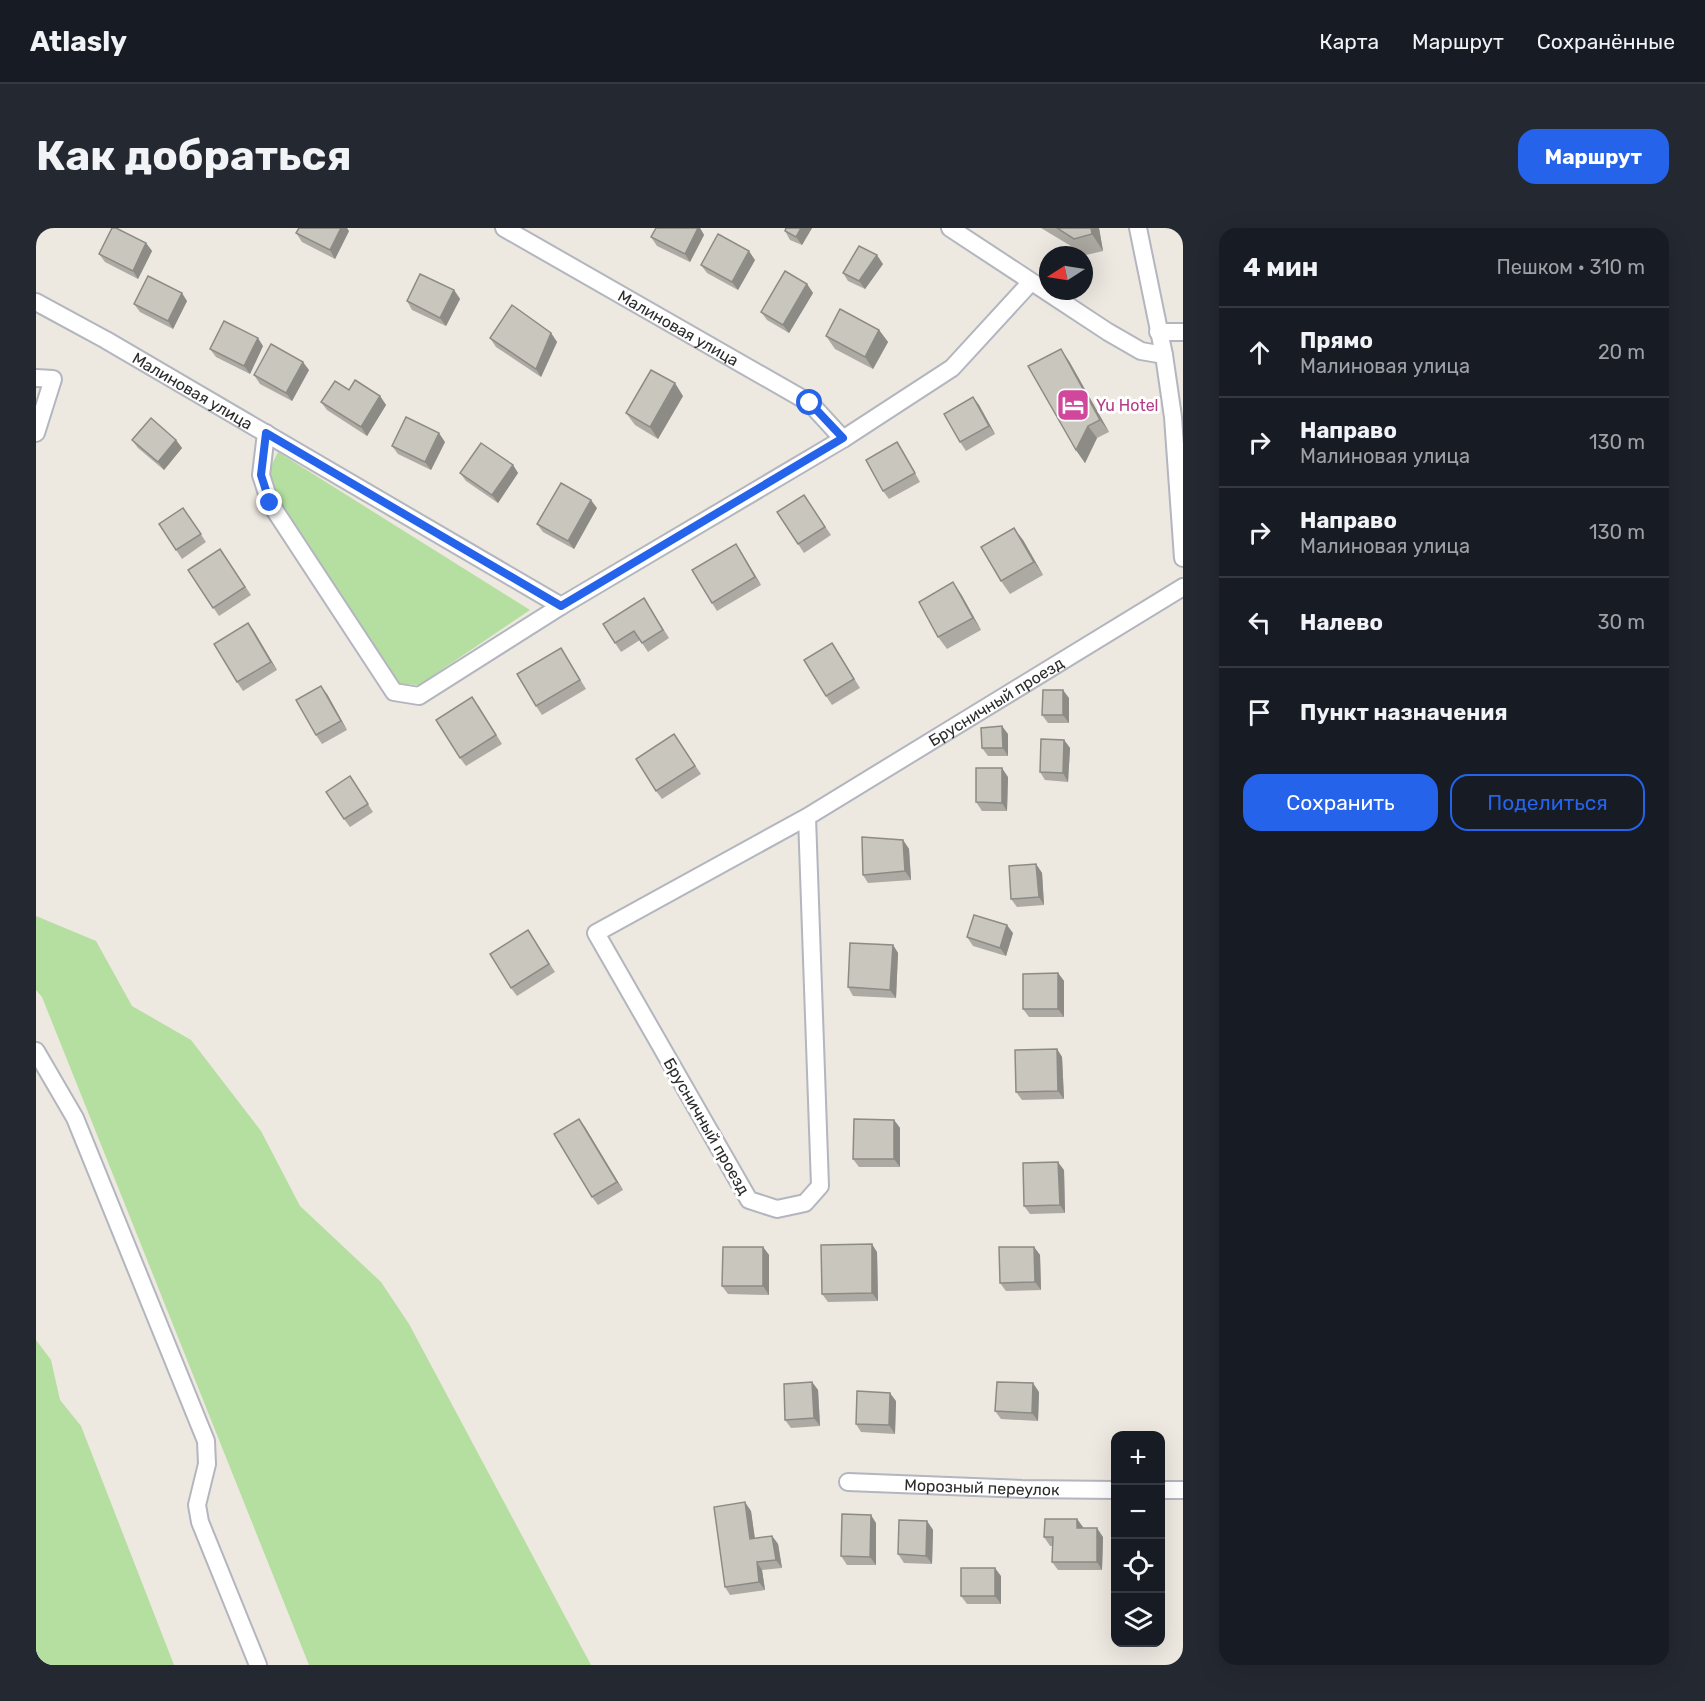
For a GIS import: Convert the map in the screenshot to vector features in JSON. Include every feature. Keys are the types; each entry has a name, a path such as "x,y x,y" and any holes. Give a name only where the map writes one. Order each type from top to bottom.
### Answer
{"street":[{"name":"Малиновая улица","path":"504,228 810,403 843,438"},
{"path":"950,228 1141,351 1164,356"},
{"path":"1138,228 1164,356 1173,417 1183,558"},
{"path":"266,433 261,475 270,503 394,692 419,696 561,606 843,438 951,368 1031,282"},
{"name":"Малиновая улица","path":"36,302 106,339 561,606"},
{"path":"1158,332 1183,332"},
{"path":"36,378 53,379 36,433"},
{"name":"Брусничный проезд","path":"807,817 820,1186 805,1203 777,1209 749,1200 596,933 807,817 1183,587"},
{"path":"36,1051 75,1118 206,1441 207,1464 197,1505 200,1522 258,1665"},
{"name":"Морозный переулок","path":"848,1482 1111,1490"},
{"path":"1165,1490 1183,1490"}],"green space":[{"path":"278,452 530,610 419,685 400,684 279,504 268,472"},
{"path":"36,916 96,941 132,1006 191,1040 261,1131 300,1206 381,1282 409,1324 591,1665 309,1665 42,997 36,990"},
{"path":"36,1340 51,1360 60,1400 81,1426 174,1665 36,1665"}],"building":[{"path":"112,228 146,243 133,271 99,254"},
{"path":"299,228 341,228 330,250 296,233"},
{"path":"656,228 698,228 685,254 651,237"},
{"path":"786,228 801,228 796,237 785,231"},
{"path":"1057,228 1091,228 1092,234 1074,239"},
{"path":"718,234 749,251 732,282 701,265"},
{"path":"859,246 877,255 859,281 843,273"},
{"path":"785,271 807,284 783,325 761,312"},
{"path":"420,274 454,290 440,318 407,301"},
{"path":"148,276 182,293 168,321 134,304"},
{"path":"512,305 551,333 536,369 490,338"},
{"path":"840,309 879,330 865,357 826,336"},
{"path":"224,321 258,338 244,366 210,349"},
{"path":"271,344 303,362 286,393 254,375"},
{"name":"Yu Hotel","path":"1061,349 1100,420 1088,426 1076,450 1028,366"},
{"path":"651,370 675,383 650,427 626,413"},
{"path":"355,380 380,396 361,427 321,402 335,381 349,390"},
{"path":"973,397 989,426 960,442 944,414"},
{"path":"406,417 439,433 425,462 392,446"},
{"path":"151,418 176,440 158,462 132,440"},
{"path":"897,442 915,473 883,491 866,460"},
{"path":"481,443 513,465 492,495 460,473"},
{"path":"561,483 591,500 568,541 537,524"},
{"path":"804,495 825,527 798,544 777,512"},
{"path":"183,508 201,534 176,550 159,524"},
{"path":"1014,528 1034,562 1001,581 981,547"},
{"path":"736,544 755,577 712,603 692,570"},
{"path":"220,549 245,587 213,608 188,570"},
{"path":"953,582 973,618 938,637 919,602"},
{"path":"644,598 663,630 642,643 634,631 615,643 603,624"},
{"path":"248,623 271,662 237,682 214,644"},
{"path":"832,643 854,679 826,696 804,660"},
{"path":"561,648 580,680 536,706 517,674"},
{"path":"321,686 341,721 316,735 296,700"},
{"path":"1043,690 1063,690 1063,715 1042,715"},
{"path":"472,697 496,735 460,758 436,720"},
{"path":"1002,726 1003,748 982,748 981,728"},
{"path":"674,734 695,766 656,791 636,759"},
{"path":"1041,739 1064,740 1063,773 1040,772"},
{"path":"976,768 1002,768 1002,803 976,802"},
{"path":"350,776 368,804 344,819 326,792"},
{"path":"862,837 903,840 905,871 863,875"},
{"path":"1036,864 1039,897 1011,899 1009,866"},
{"path":"974,915 1007,925 1000,948 967,937"},
{"path":"528,930 549,964 511,988 490,954"},
{"path":"850,943 893,945 890,990 848,987"},
{"path":"1058,973 1058,1009 1023,1009 1023,974"},
{"path":"1057,1049 1058,1091 1016,1092 1015,1050"},
{"path":"579,1119 617,1182 592,1197 554,1134"},
{"path":"854,1119 894,1120 894,1159 853,1159"},
{"path":"1058,1162 1060,1205 1024,1206 1023,1163"},
{"path":"872,1244 872,1293 822,1294 821,1245"},
{"path":"723,1247 763,1247 763,1286 722,1286"},
{"path":"999,1247 1034,1247 1035,1282 1000,1283"},
{"path":"812,1382 814,1418 785,1420 784,1384"},
{"path":"997,1382 1033,1383 1032,1413 995,1411"},
{"path":"857,1391 890,1393 889,1425 856,1424"},
{"path":"745,1502 750,1539 772,1536 776,1560 757,1562 759,1582 725,1587 714,1507"},
{"path":"842,1514 871,1515 870,1557 841,1556"},
{"path":"1045,1519 1077,1519 1077,1528 1097,1528 1097,1562 1052,1562 1053,1537 1044,1537"},
{"path":"899,1520 927,1521 926,1556 898,1554"},
{"path":"961,1568 995,1568 995,1596 961,1596"}],"place":[{"name":"Yu Hotel","path":"1073,405"}],"route":[{"path":"270,503 261,475 266,433 561,606 843,438 810,403"}]}
